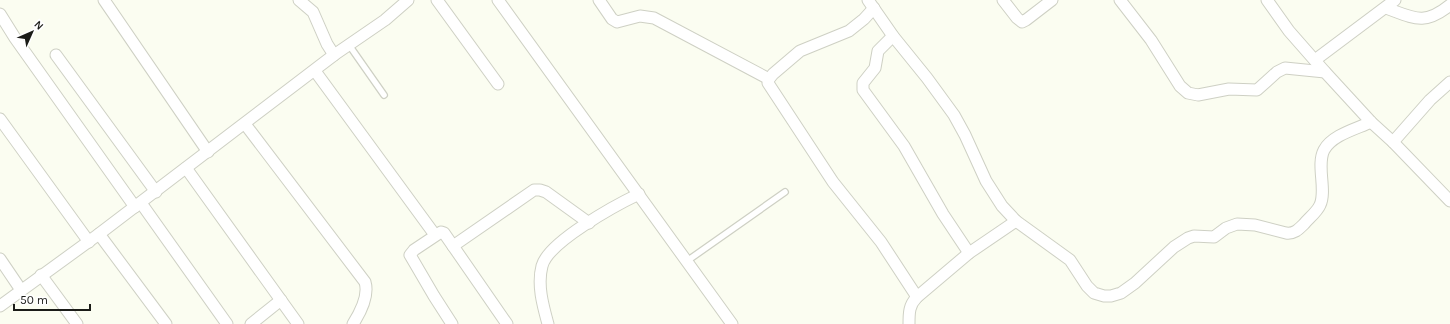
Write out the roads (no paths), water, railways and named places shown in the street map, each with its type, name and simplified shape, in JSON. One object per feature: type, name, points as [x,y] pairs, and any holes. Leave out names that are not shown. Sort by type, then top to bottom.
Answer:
[{"type":"street","points":[[104,0],[208,152]]},
{"type":"street","points":[[299,0],[313,12],[327,44],[334,55]]},
{"type":"street","points":[[437,0],[498,84]]},
{"type":"street","points":[[498,0],[732,324]]},
{"type":"street","points":[[599,0],[614,21],[620,22],[640,16],[654,18],[769,79]]},
{"type":"street","points":[[1003,0],[1022,22],[1052,0]]},
{"type":"street","points":[[1120,0],[1151,40],[1180,86],[1184,90],[1193,94],[1198,95],[1229,89],[1257,90],[1285,68],[1325,72]]},
{"type":"street","points":[[1267,0],[1289,31],[1325,72],[1371,122],[1393,142],[1450,201]]},
{"type":"street","points":[[1315,60],[1395,0]]},
{"type":"street","points":[[0,306],[156,192],[334,55],[385,20],[405,1]]},
{"type":"street","points":[[917,296],[881,242],[834,182],[769,86],[769,79],[800,52],[848,31],[860,23],[871,4],[893,36],[927,78],[954,115],[993,194],[1002,206],[1016,221],[1070,260],[1087,286],[1099,296],[1111,296],[1121,293],[1135,283],[1174,247],[1194,236],[1214,236],[1226,228],[1238,224],[1255,226],[1290,234],[1296,231],[1320,206],[1322,199],[1323,151],[1338,137],[1371,122]]},
{"type":"street","points":[[1386,8],[1419,19],[1435,16],[1450,5]]},
{"type":"street","points":[[0,14],[138,205],[227,324]]},
{"type":"street","points":[[893,36],[878,51],[875,68],[864,83],[863,90],[904,146],[943,214],[969,253]]},
{"type":"street","points":[[56,55],[156,192]]},
{"type":"street","points":[[315,71],[435,235]]},
{"type":"street","points":[[1393,142],[1430,100],[1450,82]]},
{"type":"street","points":[[0,119],[89,242]]},
{"type":"street","points":[[245,124],[365,282],[366,295],[352,324]]},
{"type":"street","points":[[186,168],[298,324]]},
{"type":"street","points":[[453,246],[534,190],[546,192],[589,223]]},
{"type":"street","points":[[548,324],[540,289],[540,274],[544,260],[563,241],[617,205],[639,194]]},
{"type":"street","points":[[909,324],[910,305],[917,296],[969,253],[1016,221]]},
{"type":"street","points":[[452,324],[410,255],[412,251],[441,232],[444,232],[507,324]]},
{"type":"street","points":[[100,234],[166,324]]},
{"type":"street","points":[[0,259],[21,290]]},
{"type":"street","points":[[41,275],[77,324]]},
{"type":"street","points":[[252,324],[281,300]]},
{"type":"lane","points":[[349,46],[384,95]]},
{"type":"lane","points":[[686,260],[785,192]]}]
